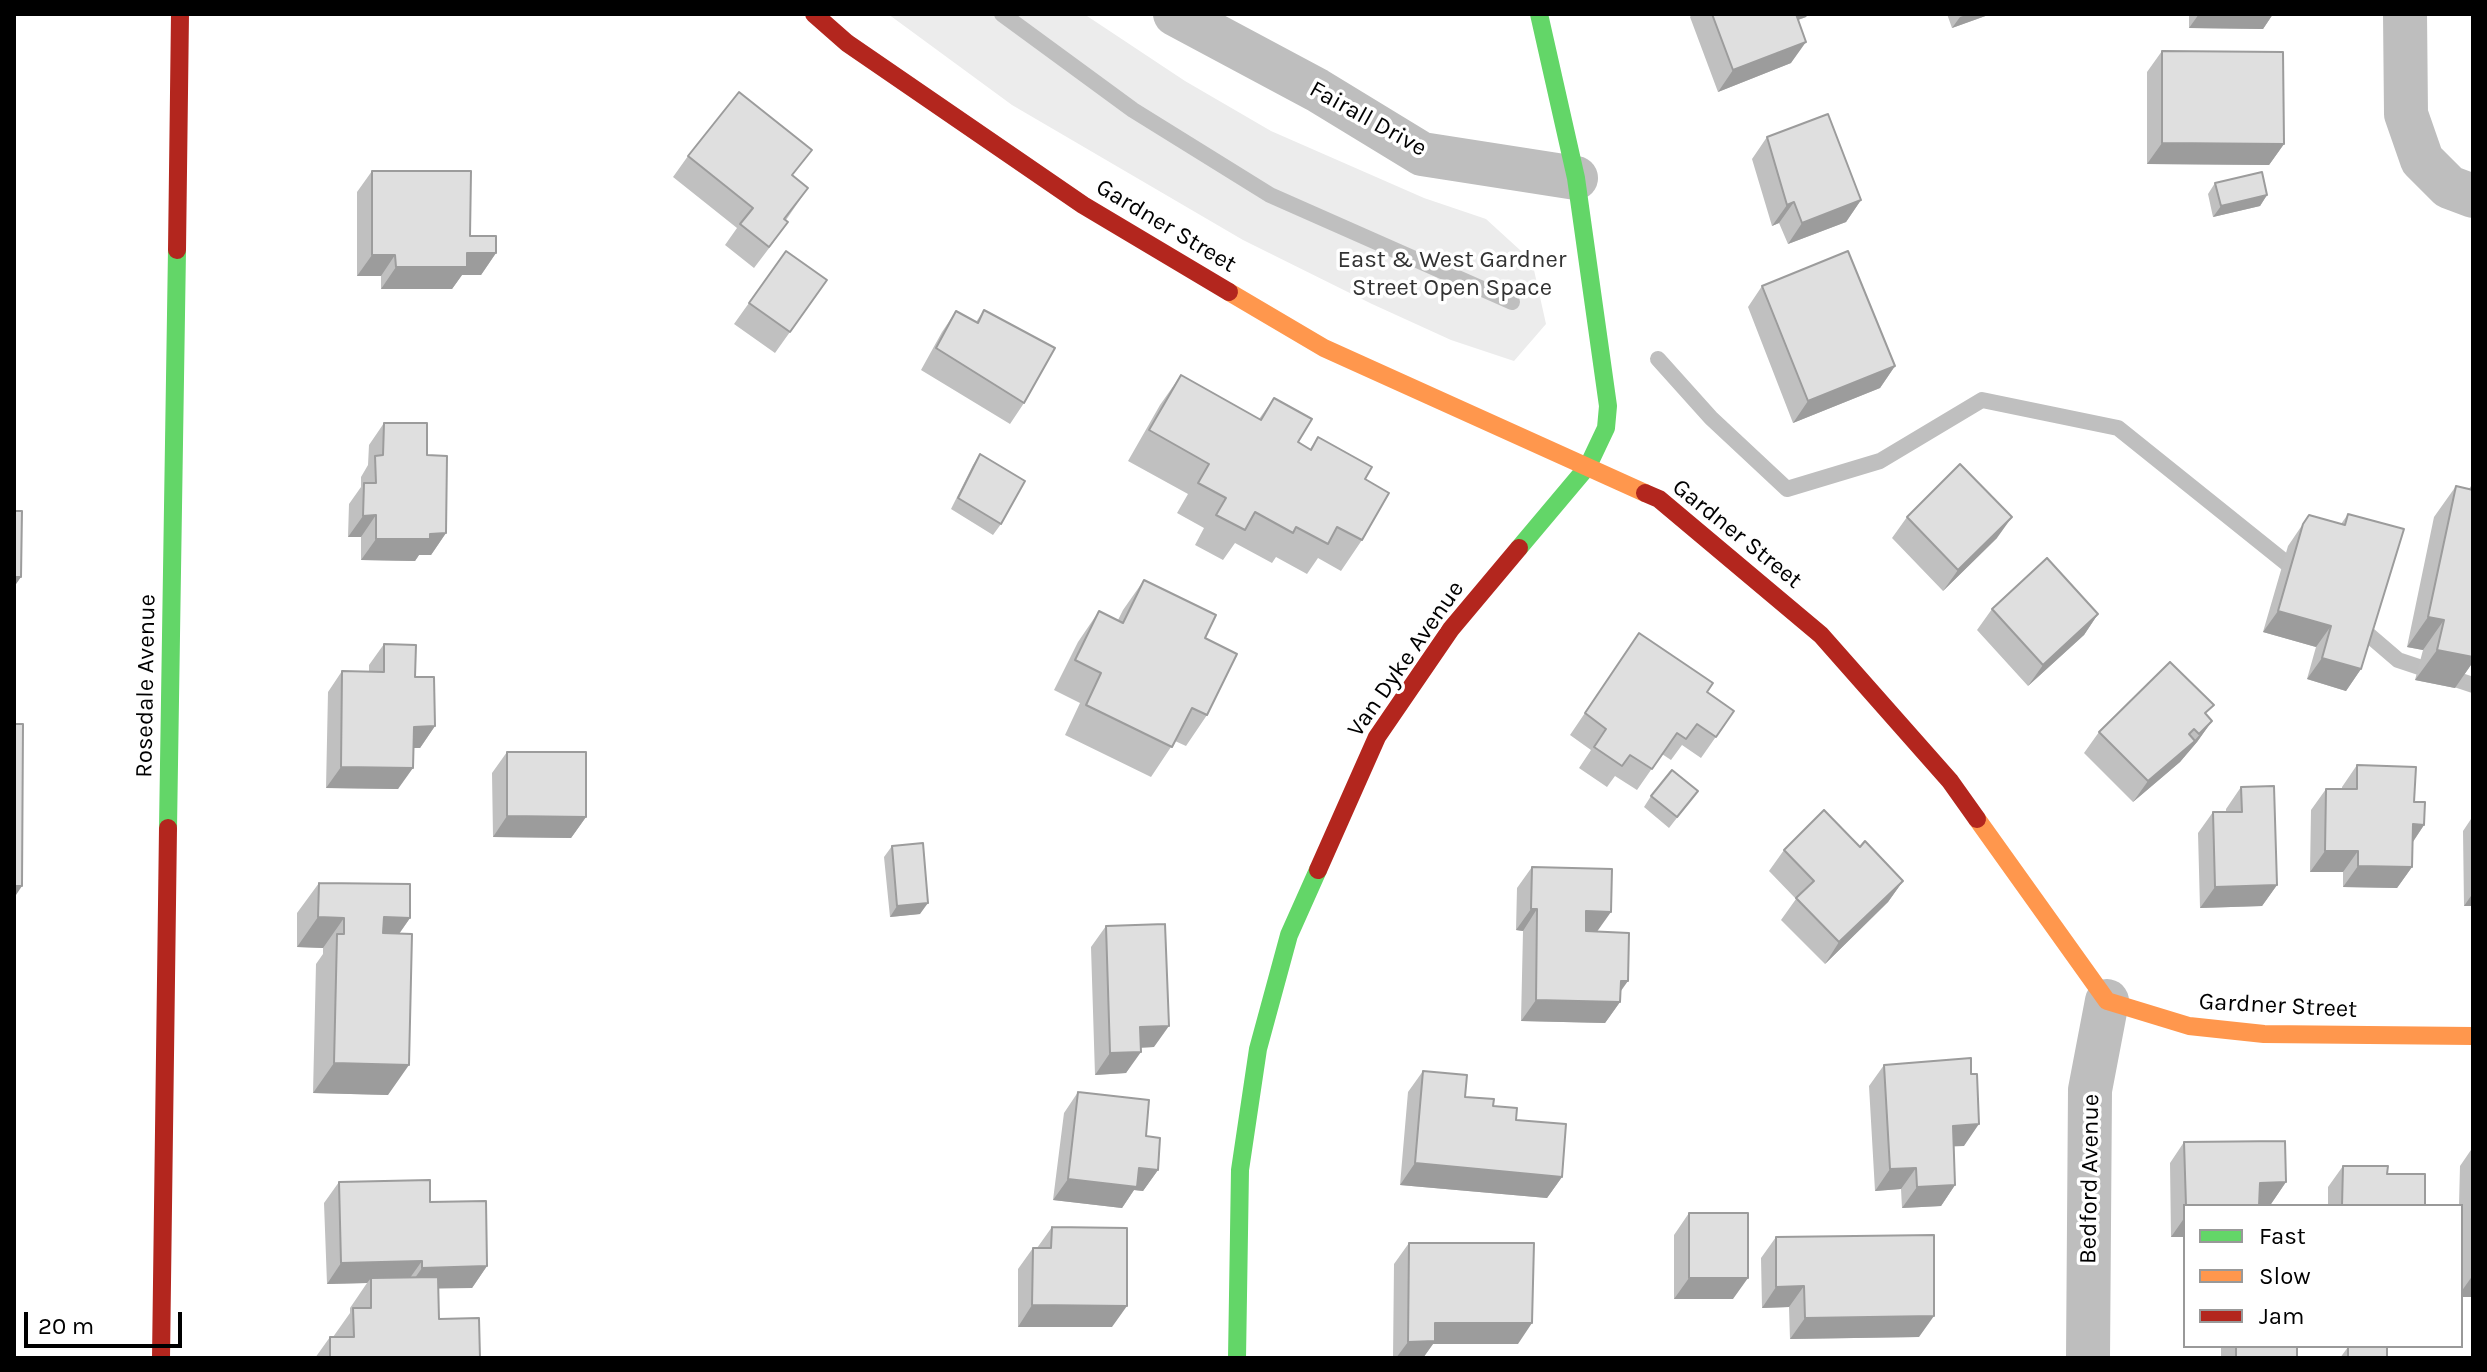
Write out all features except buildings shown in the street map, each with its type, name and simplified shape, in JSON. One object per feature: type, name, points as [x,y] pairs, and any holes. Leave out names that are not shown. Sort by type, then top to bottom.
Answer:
[{"type":"street","name":"Rosedale Avenue","points":[[161,1358],[180,14]]},
{"type":"street","name":"Gardner Street","points":[[814,14],[847,43],[1083,205],[1324,348],[1659,499],[1821,635],[1950,781],[2107,1001],[2189,1026],[2234,1031],[2473,1036]]},
{"type":"street","name":"Fairall Drive","points":[[1175,14],[1317,90],[1422,154],[1576,178]]},
{"type":"street","name":"Van Dyke Avenue","points":[[1237,1358],[1240,1170],[1258,1049],[1289,935],[1377,737],[1451,629],[1588,466],[1606,428],[1608,406],[1576,178],[1539,14]]},
{"type":"street","points":[[2405,14],[2406,114],[2422,160],[2449,187],[2473,196]]},
{"type":"street","name":"Bedford Avenue","points":[[2088,1358],[2090,1090],[2107,1001]]},
{"type":"green space","name":"East & West Gardner Street Open Space","points":[[888,14],[1084,14],[1185,81],[1271,131],[1424,198],[1486,219],[1532,261],[1546,324],[1514,361],[1451,340],[1372,304],[1243,240],[1012,105]]},
{"type":"waterway","points":[[1002,14],[1133,110],[1270,195],[1512,302]]},
{"type":"waterway","points":[[1658,359],[1711,418],[1787,489],[1880,461],[1982,400],[2118,428],[2300,574]]},
{"type":"waterway","points":[[2356,624],[2398,660],[2473,685]]},
{"type":"traffic: fast","points":[[1519,548],[1588,466],[1606,428],[1608,406],[1576,178],[1539,14]]},
{"type":"traffic: fast","points":[[168,828],[177,250]]},
{"type":"traffic: fast","points":[[1237,1358],[1240,1170],[1258,1049],[1289,935],[1318,870]]},
{"type":"traffic: slow","points":[[1229,292],[1324,348],[1645,493]]},
{"type":"traffic: slow","points":[[1977,819],[2107,1001],[2189,1026],[2264,1034],[2473,1036]]},
{"type":"traffic: jam","points":[[177,250],[180,14]]},
{"type":"traffic: jam","points":[[814,14],[847,43],[1083,205],[1229,292]]},
{"type":"traffic: jam","points":[[1645,493],[1659,499],[1821,635],[1950,781],[1977,819]]},
{"type":"traffic: jam","points":[[1318,870],[1377,737],[1451,629],[1519,548]]},
{"type":"traffic: jam","points":[[161,1358],[168,828]]}]
